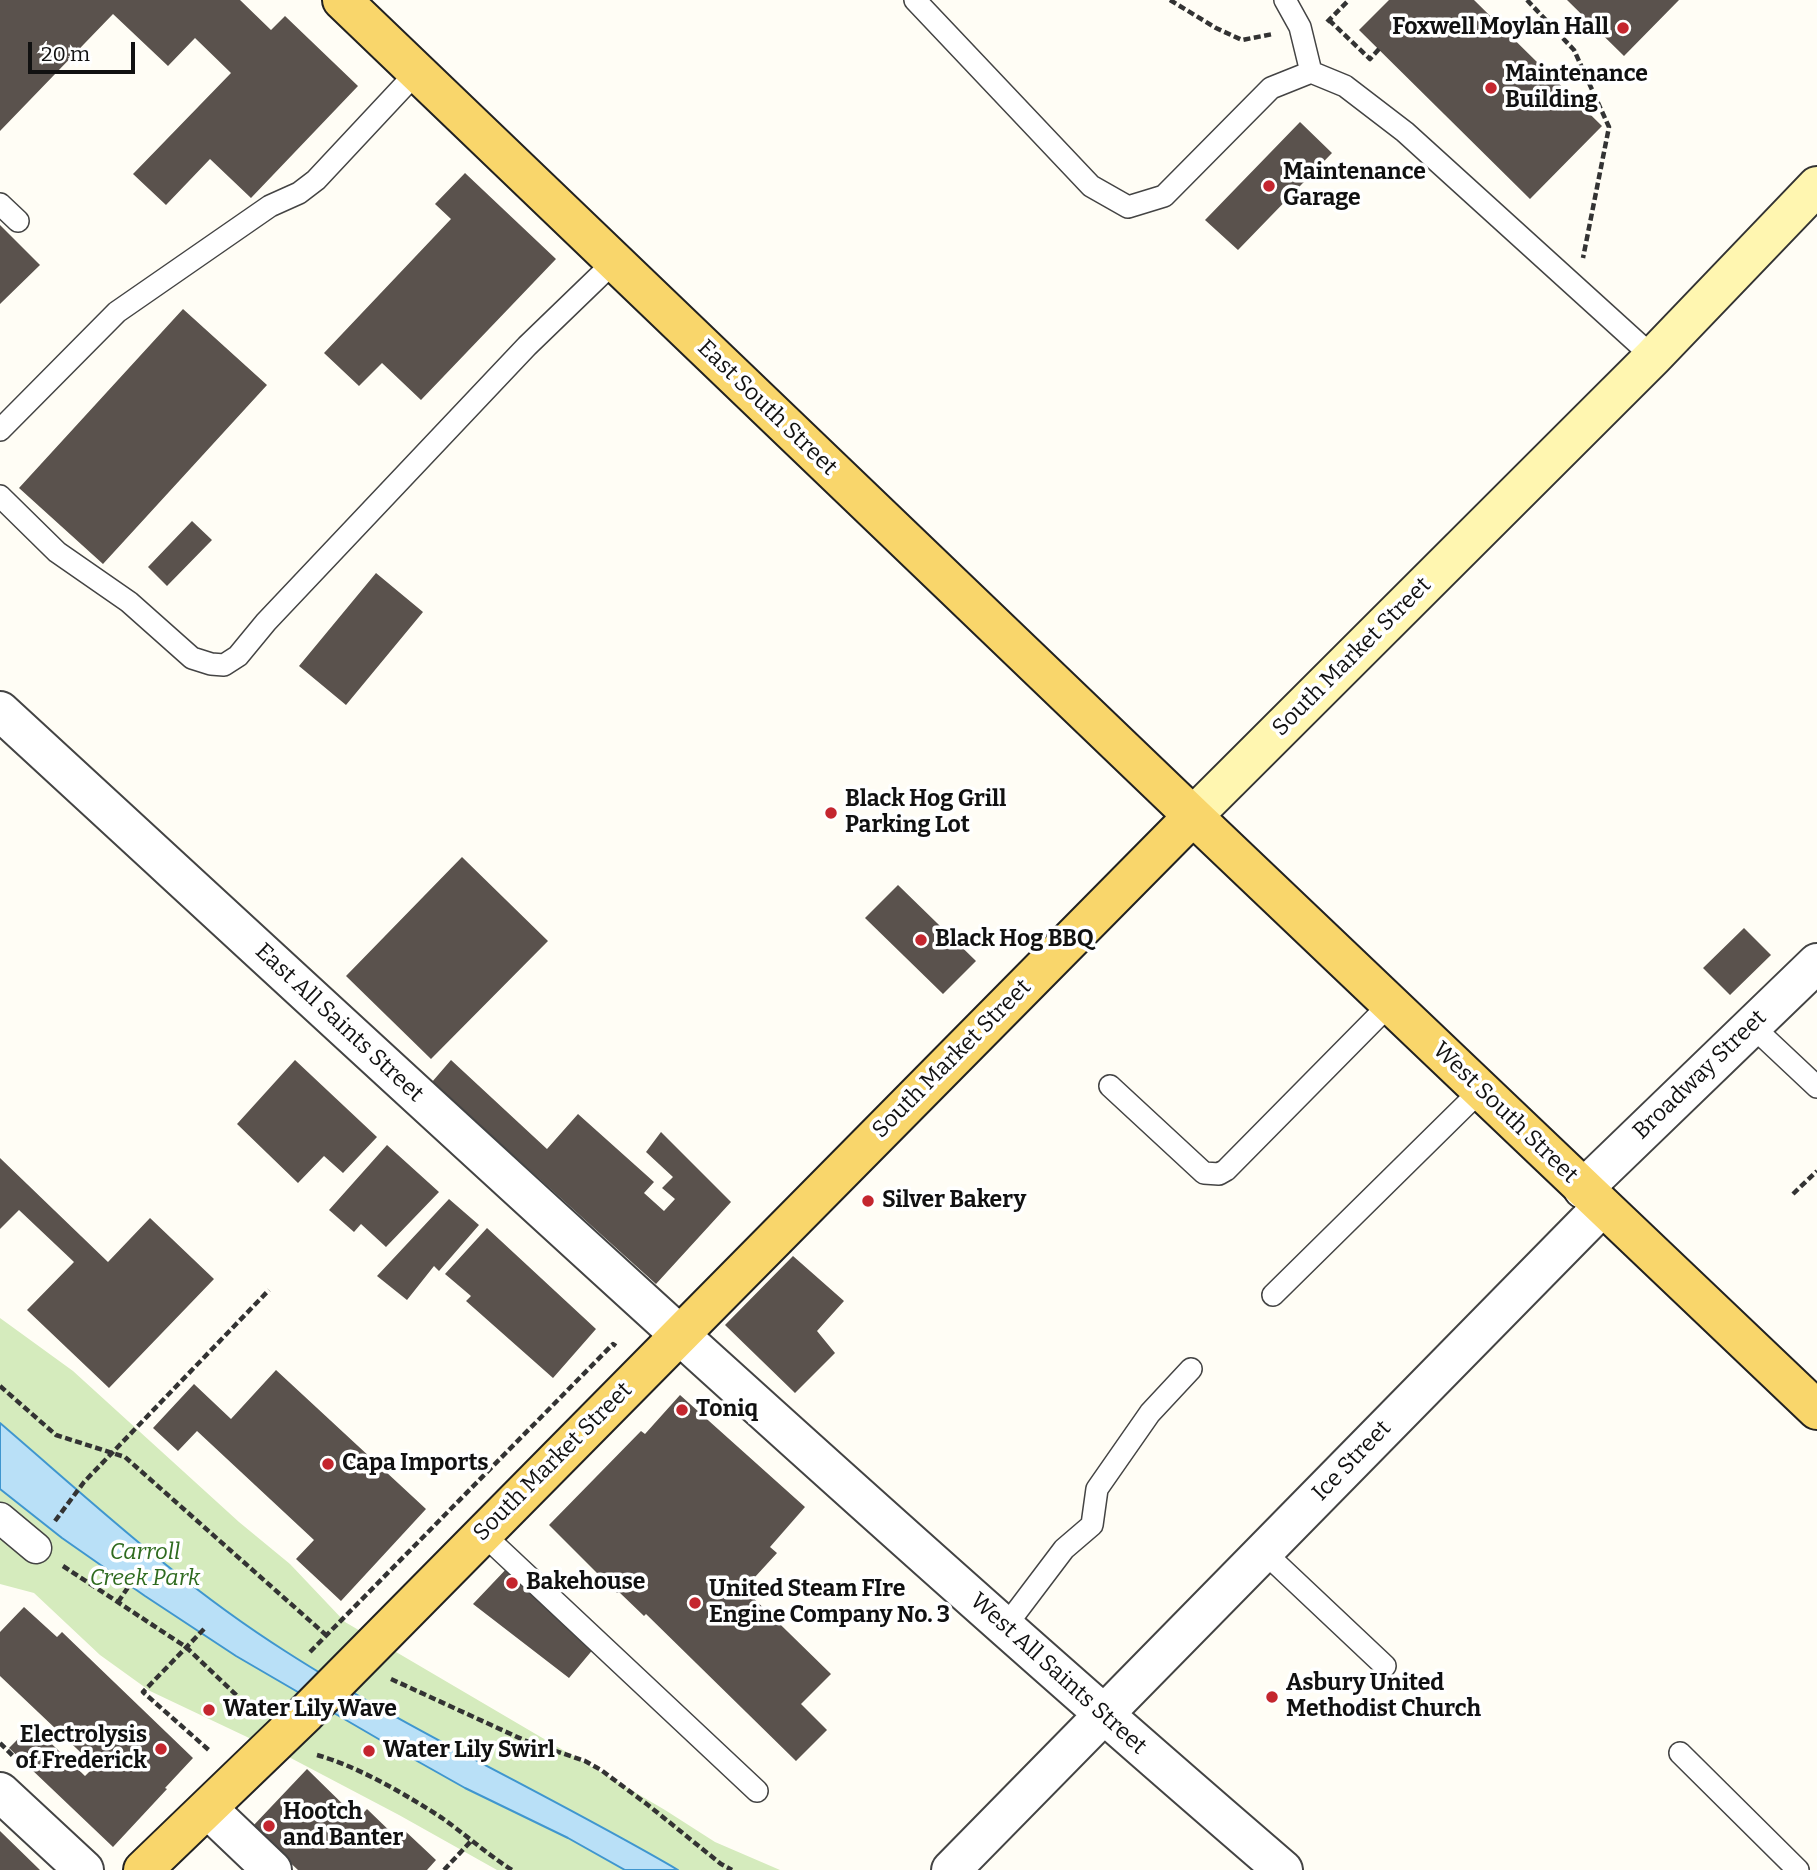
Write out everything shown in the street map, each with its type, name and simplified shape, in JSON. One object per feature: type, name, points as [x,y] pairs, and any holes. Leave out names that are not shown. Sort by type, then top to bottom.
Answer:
[{"type":"main road","name":"East South Street","points":[[342,0],[1193,816]]},
{"type":"main road","name":"South Market Street","points":[[144,1870],[294,1725],[1193,816],[1815,193]]},
{"type":"main road","name":"West South Street","points":[[1193,816],[1817,1410]]},
{"type":"street","name":"East All Saints Street","points":[[0,711],[678,1335]]},
{"type":"street","name":"Broadway Street","points":[[1593,1198],[1751,1025],[1817,963]]},
{"type":"street","name":"Ice Street","points":[[951,1870],[1263,1551],[1593,1198]]},
{"type":"street","name":"West All Saints Street","points":[[678,1335],[1103,1715],[1283,1870]]},
{"type":"street","points":[[0,1518],[44,1536]]},
{"type":"street","points":[[9,1777],[84,1870]]},
{"type":"street","points":[[208,1809],[272,1870]]},
{"type":"lane","points":[[915,0],[1091,186],[1128,207],[1164,196],[1272,89],[1311,72],[1345,86],[1405,132],[1653,357]]},
{"type":"lane","points":[[1285,0],[1300,27],[1311,72]]},
{"type":"lane","points":[[0,430],[125,305],[270,206],[299,193],[316,180],[417,72]]},
{"type":"lane","points":[[0,204],[19,221]]},
{"type":"lane","points":[[0,496],[57,552],[129,601],[192,658],[224,665],[238,656],[266,622],[527,346],[614,262]]},
{"type":"lane","points":[[1110,1086],[1204,1173],[1219,1174],[1390,1004]]},
{"type":"lane","points":[[1751,1025],[1817,1087]]},
{"type":"lane","points":[[1273,1295],[1480,1091]]},
{"type":"lane","points":[[1005,1627],[1064,1549],[1092,1525],[1097,1489],[1150,1413],[1191,1369]]},
{"type":"lane","points":[[482,1533],[757,1791]]},
{"type":"lane","points":[[1263,1551],[1385,1666]]},
{"type":"lane","points":[[1680,1754],[1798,1870]]},
{"type":"path","points":[[1170,0],[1242,40],[1300,27]]},
{"type":"path","points":[[1527,0],[1574,50],[1609,127],[1581,270]]},
{"type":"path","points":[[1329,20],[1370,59],[1379,49]]},
{"type":"path","points":[[1793,1195],[1817,1171]]},
{"type":"path","points":[[269,1290],[84,1482],[44,1536],[118,1602],[186,1647],[254,1712],[294,1725],[309,1753],[340,1761],[403,1795],[441,1818],[492,1858],[512,1870]]},
{"type":"path","points":[[0,1386],[56,1435],[125,1457],[350,1668],[386,1677],[526,1741],[585,1761],[649,1805],[732,1870]]},
{"type":"path","points":[[118,1602],[128,1586]]},
{"type":"path","points":[[204,1629],[143,1692],[213,1754],[221,1746]]},
{"type":"path","points":[[246,1721],[262,1703]]},
{"type":"path","points":[[0,1743],[9,1777]]},
{"type":"path","points":[[444,1870],[472,1840]]},
{"type":"green space","name":"Carroll Creek Park","points":[[0,1318],[73,1371],[239,1522],[290,1564],[345,1622],[715,1842],[780,1870],[497,1870],[285,1755],[150,1691],[100,1655],[34,1593],[0,1584]]},
{"type":"water","points":[[0,1423],[103,1513],[247,1626],[381,1709],[678,1870],[625,1870],[568,1838],[465,1788],[236,1656],[62,1538],[0,1489]]},
{"type":"building","points":[[0,0],[240,0],[271,30],[285,16],[358,86],[251,198],[210,159],[166,205],[133,174],[231,73],[195,38],[168,66],[113,14],[0,131]]},
{"type":"building","name":"Maintenance Building","points":[[1389,0],[1474,0],[1602,126],[1530,199],[1359,30]]},
{"type":"building","name":"Foxwell Moylan Hall","points":[[1567,0],[1679,0],[1624,56]]},
{"type":"building","name":"Maintenance Garage","points":[[1300,122],[1332,153],[1238,250],[1205,220]]},
{"type":"building","points":[[465,173],[556,259],[421,400],[382,363],[359,386],[324,353],[451,219],[435,204]]},
{"type":"building","points":[[0,225],[40,265],[0,304]]},
{"type":"building","points":[[183,309],[267,385],[103,564],[19,488]]},
{"type":"building","points":[[192,521],[212,540],[167,586],[148,567]]},
{"type":"building","points":[[376,573],[423,612],[346,705],[299,666]]},
{"type":"building","points":[[462,857],[548,941],[431,1059],[346,976]]},
{"type":"building","name":"Black Hog BBQ","points":[[898,885],[976,961],[943,994],[865,918]]},
{"type":"building","points":[[1744,928],[1771,955],[1730,995],[1703,968]]},
{"type":"building","points":[[295,1060],[377,1137],[343,1173],[324,1156],[298,1183],[237,1124]]},
{"type":"building","points":[[451,1060],[547,1149],[578,1114],[654,1182],[644,1193],[664,1211],[675,1199],[662,1188],[673,1177],[646,1152],[661,1132],[731,1202],[656,1284],[432,1082]]},
{"type":"building","points":[[387,1145],[439,1192],[386,1247],[361,1224],[354,1232],[329,1210]]},
{"type":"building","points":[[0,1158],[108,1262],[150,1218],[214,1279],[109,1388],[27,1310],[74,1262],[19,1210],[0,1229]]},
{"type":"building","points":[[449,1199],[479,1225],[439,1271],[434,1266],[407,1300],[377,1276]]},
{"type":"building","points":[[487,1228],[596,1329],[553,1378],[466,1301],[471,1296],[445,1274]]},
{"type":"building","points":[[793,1256],[844,1301],[817,1331],[835,1353],[795,1393],[725,1325]]},
{"type":"building","points":[[276,1370],[426,1509],[341,1601],[296,1559],[314,1540],[197,1431],[178,1451],[153,1428],[194,1384],[231,1419]]},
{"type":"building","name":"United Steam FIre Engine Company No. 3","points":[[680,1395],[805,1507],[770,1547],[777,1553],[744,1589],[831,1674],[801,1704],[827,1730],[796,1761],[646,1614],[644,1616],[617,1593],[549,1525],[641,1431],[645,1434]]},
{"type":"building","points":[[510,1565],[595,1647],[569,1678],[473,1604]]},
{"type":"building","points":[[24,1607],[57,1637],[62,1632],[193,1758],[113,1847],[9,1748],[32,1725],[85,1776],[95,1766],[0,1676],[0,1632]]},
{"type":"building","points":[[307,1769],[358,1819],[367,1809],[396,1837],[403,1829],[436,1860],[427,1870],[298,1870],[252,1827]]},
{"type":"building","points":[[0,1831],[40,1870],[0,1870]]},
{"type":"place","name":"Foxwell Moylan Hall","points":[[1623,28]]},
{"type":"place","name":"Maintenance Building","points":[[1491,88]]},
{"type":"place","name":"Maintenance Garage","points":[[1269,186]]},
{"type":"place","name":"Black Hog Grill Parking Lot","points":[[831,813]]},
{"type":"place","name":"Black Hog BBQ","points":[[921,940]]},
{"type":"place","name":"Silver Bakery","points":[[868,1201]]},
{"type":"place","name":"Toniq","points":[[682,1410]]},
{"type":"place","name":"Capa Imports","points":[[328,1464]]},
{"type":"place","name":"Bakehouse","points":[[512,1583]]},
{"type":"place","name":"United Steam FIre Engine Company No. 3","points":[[695,1603]]},
{"type":"place","name":"Asbury United Methodist Church","points":[[1272,1697]]},
{"type":"place","name":"Water Lily Wave","points":[[209,1710]]},
{"type":"place","name":"Electrolysis of Frederick","points":[[161,1749]]},
{"type":"place","name":"Water Lily Swirl","points":[[369,1751]]},
{"type":"place","name":"Hootch and Banter","points":[[269,1826]]}]
